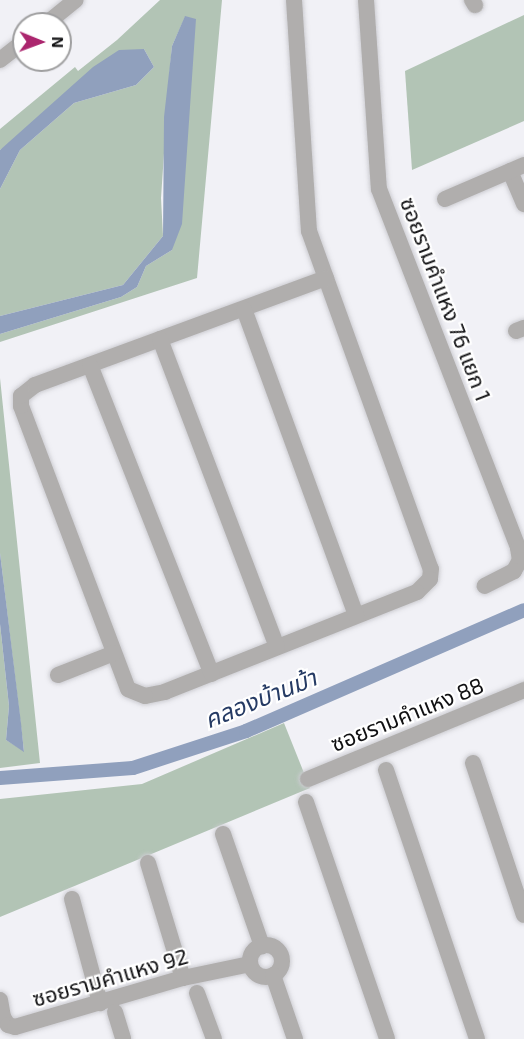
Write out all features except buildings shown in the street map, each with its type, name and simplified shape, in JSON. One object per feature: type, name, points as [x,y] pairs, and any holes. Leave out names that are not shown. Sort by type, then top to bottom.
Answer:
[{"type":"street","points":[[61,12],[76,0]]},
{"type":"street","points":[[294,0],[309,231],[326,278],[431,569],[430,579],[417,592],[212,674],[145,696],[128,689],[21,406],[21,396],[28,389],[90,365],[326,278]]},
{"type":"street","name":"ซอยรามคำแหง 76 แยก 1","points":[[366,0],[379,189],[518,548],[520,560],[514,571],[484,586]]},
{"type":"street","points":[[0,60],[12,50]]},
{"type":"street","points":[[445,199],[517,168],[524,204]]},
{"type":"street","points":[[244,309],[356,615]]},
{"type":"street","points":[[160,339],[277,647]]},
{"type":"street","points":[[90,365],[212,674]]},
{"type":"street","points":[[58,675],[114,653]]},
{"type":"street","name":"ซอยรามคำแหง 88","points":[[308,779],[524,690]]},
{"type":"street","points":[[473,763],[524,915]]},
{"type":"street","points":[[386,770],[477,1039]]},
{"type":"street","points":[[306,802],[387,1039]]},
{"type":"street","points":[[223,834],[262,946]]},
{"type":"street","points":[[148,863],[183,978]]},
{"type":"street","points":[[72,899],[100,1003]]},
{"type":"street","points":[[262,946],[272,946],[279,953],[280,968],[273,975],[259,975],[250,964],[254,951],[262,946]]},
{"type":"street","name":"ซอยรามคําแหง 92","points":[[0,1000],[3,1017],[8,1025],[15,1027],[183,978],[250,964]]},
{"type":"street","points":[[273,975],[295,1039]]},
{"type":"street","points":[[197,993],[214,1039]]},
{"type":"street","points":[[115,1012],[123,1039]]},
{"type":"green space","points":[[160,0],[222,0],[197,278],[0,342],[0,334],[121,297],[137,287],[146,266],[172,250],[185,17],[172,46],[161,198],[163,236],[123,285],[0,316],[0,189],[20,150],[74,103],[136,85],[154,67],[144,49],[0,150],[0,129],[69,72],[72,72],[75,67],[78,71],[117,40]]},
{"type":"green space","points":[[524,15],[524,121],[412,170],[405,71]]},
{"type":"green space","points":[[0,378],[40,763],[0,768],[0,624],[9,706],[6,740],[24,751],[0,553]]},
{"type":"green space","points":[[284,723],[310,788],[0,917],[0,799],[142,784]]},
{"type":"water","points":[[185,16],[196,19],[182,224],[172,250],[146,266],[137,287],[121,297],[0,334],[0,316],[123,285],[163,236],[164,117],[172,46]]},
{"type":"water","points":[[144,49],[154,67],[136,85],[74,103],[20,150],[0,189],[0,150],[93,67],[119,50]]},
{"type":"water","points":[[0,553],[24,752],[6,740],[9,706],[0,624]]},
{"type":"waterway","name":"คลองบ้านม้า","points":[[0,778],[133,768],[246,731],[524,610]]}]
